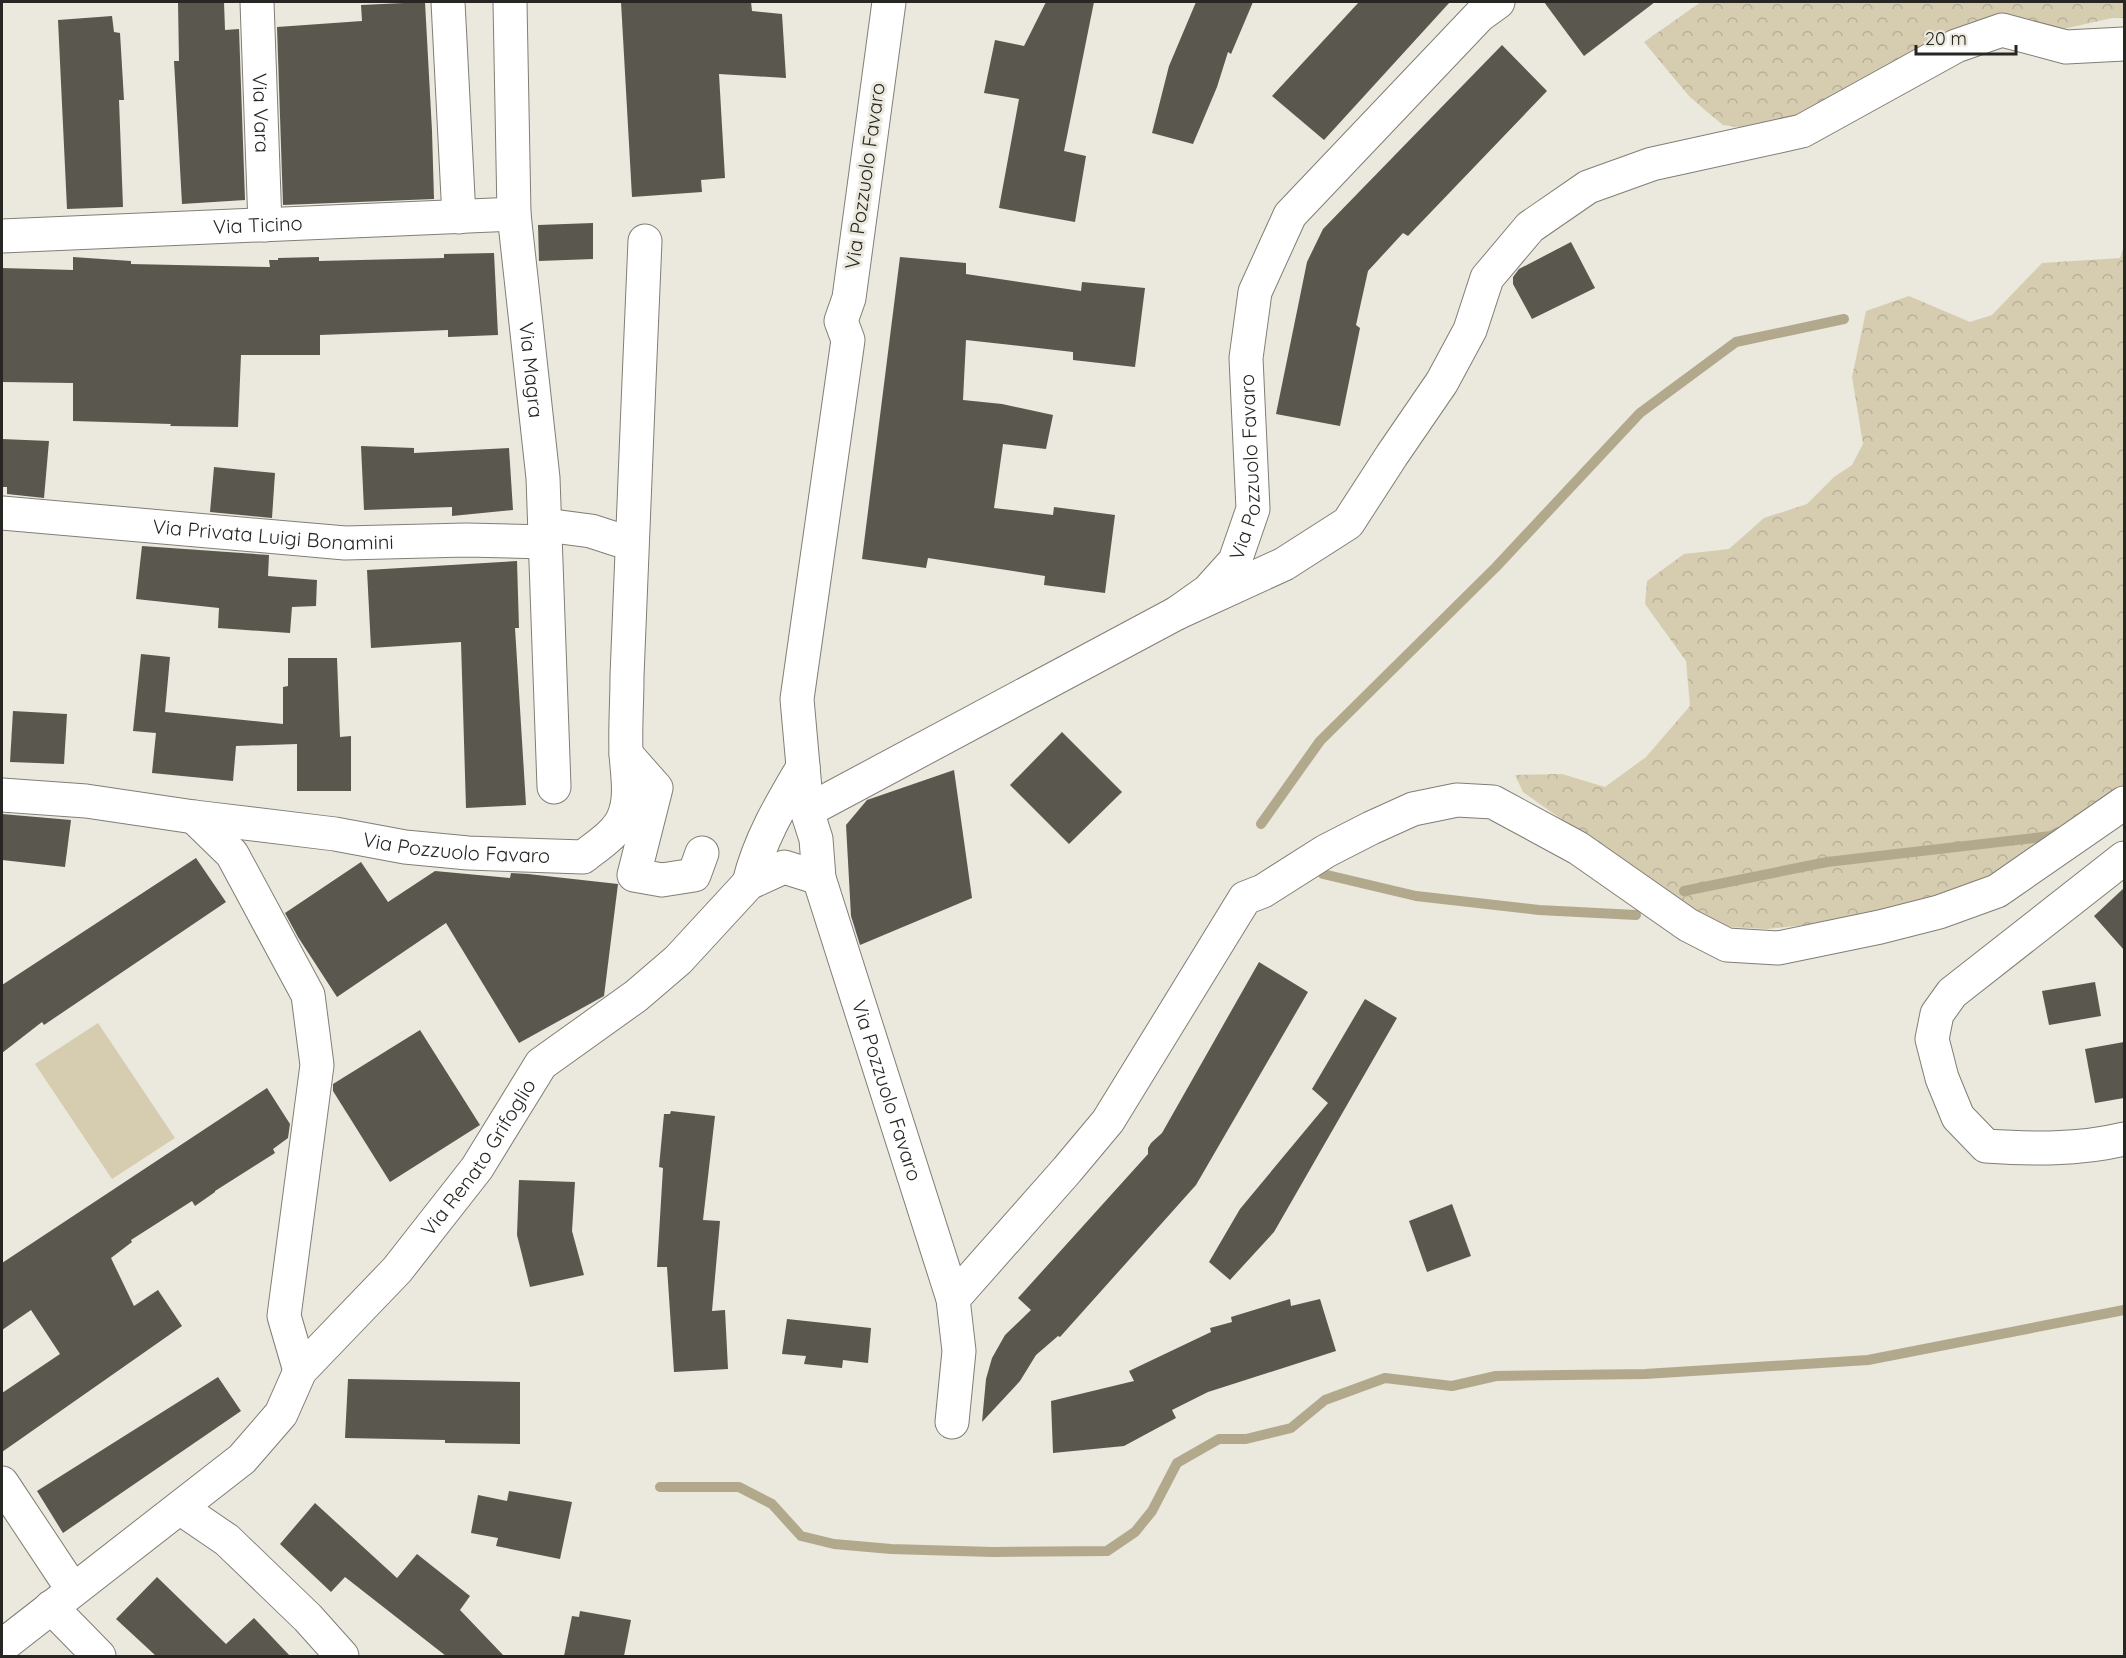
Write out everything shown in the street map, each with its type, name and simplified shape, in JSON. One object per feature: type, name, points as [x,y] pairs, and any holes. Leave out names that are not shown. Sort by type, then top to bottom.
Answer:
[{"type":"street","name":"Via Vara","points":[[257,2],[265,225]]},
{"type":"street","points":[[448,2],[459,217]]},
{"type":"street","points":[[510,2],[514,214]]},
{"type":"street","name":"Via Pozzuolo Favaro","points":[[889,2],[849,298],[841,321],[848,340],[847,350],[796,699],[807,811],[816,839],[819,878],[952,1299],[959,1351],[952,1422]]},
{"type":"street","name":"Via Pozzuolo Favaro","points":[[807,811],[1177,613],[1208,591],[1235,561],[1253,509],[1246,358],[1255,292],[1290,215],[1480,15],[1498,2]]},
{"type":"street","points":[[1177,613],[1284,564],[1348,523],[1442,382],[1470,330],[1487,278],[1530,227],[1588,187],[1652,164],[1802,131],[1956,46],[2002,30],[2066,47],[2124,44]]},
{"type":"street","name":"Via Ticino","points":[[2,236],[514,214]]},
{"type":"street","name":"Via Magra","points":[[514,214],[543,478],[554,787]]},
{"type":"street","name":"Via Pozzuolo Favaro","points":[[2,795],[86,801],[335,834],[405,847],[468,853],[583,857],[612,833],[624,818],[627,804],[626,754],[632,544],[645,241]]},
{"type":"street","name":"Via Privata Luigi Bonamini","points":[[2,513],[345,543],[466,540],[545,533]]},
{"type":"street","points":[[545,533],[591,531],[632,544]]},
{"type":"street","points":[[626,754],[656,788],[634,875],[662,880],[693,875],[702,854]]},
{"type":"street","points":[[748,883],[759,850],[803,767]]},
{"type":"street","points":[[952,1299],[1108,1121],[1245,898],[1263,891],[1326,851],[1413,809],[1457,800],[1494,801],[1578,848],[1688,925],[1727,945],[1778,948],[1939,912],[1998,891],[2124,803]]},
{"type":"street","points":[[194,817],[232,854],[308,995],[317,1065],[284,1316],[300,1371]]},
{"type":"street","points":[[2124,858],[1952,993],[1937,1014],[1932,1039],[1942,1078],[1958,1117],[1986,1146],[2025,1148],[2099,1145],[2124,1139]]},
{"type":"street","name":"Via Renato Grifoglio","points":[[2,1646],[242,1460],[281,1414],[300,1371],[397,1270],[470,1178],[541,1064],[636,996],[678,960],[748,883],[784,867],[819,878]]},
{"type":"street","points":[[2,1484],[62,1599],[99,1656]]},
{"type":"street","points":[[180,1508],[227,1540],[308,1618],[342,1656]]},
{"type":"green space","points":[[1701,2],[2124,2],[2124,18],[2112,18],[1978,48],[1860,116],[1746,128],[1723,125],[1706,111],[1689,96],[1644,42]]},
{"type":"green space","points":[[2124,246],[2124,786],[1997,875],[1939,895],[1829,923],[1766,929],[1713,926],[1523,792],[1515,775],[1562,774],[1605,787],[1646,757],[1690,706],[1686,661],[1645,604],[1647,581],[1684,554],[1729,549],[1764,518],[1807,504],[1834,477],[1852,465],[1863,444],[1852,377],[1866,311],[1909,296],[1970,322],[1992,315],[2042,263],[2120,258]]},
{"type":"green space","points":[[98,1023],[175,1138],[112,1179],[35,1064]]},
{"type":"building","points":[[178,2],[224,2],[225,30],[239,29],[245,200],[182,204],[174,61],[179,61]]},
{"type":"building","points":[[425,2],[434,199],[283,205],[277,27],[362,21],[361,5]]},
{"type":"building","points":[[621,2],[751,2],[752,11],[782,14],[786,78],[719,74],[725,178],[701,180],[702,192],[632,197]]},
{"type":"building","points":[[1046,2],[1094,2],[1064,151],[1086,156],[1075,222],[999,208],[1019,99],[984,93],[995,40],[1024,46]]},
{"type":"building","points":[[1196,2],[1253,2],[1231,54],[1228,52],[1217,87],[1193,144],[1152,133],[1169,66]]},
{"type":"building","points":[[1359,2],[1450,2],[1324,140],[1272,96]]},
{"type":"building","points":[[1544,2],[1655,2],[1584,56]]},
{"type":"building","points":[[112,16],[114,32],[120,33],[124,100],[119,100],[123,207],[67,209],[58,20]]},
{"type":"building","points":[[1502,45],[1547,91],[1408,236],[1403,233],[1368,271],[1356,325],[1360,328],[1340,426],[1276,414],[1307,262],[1323,229]]},
{"type":"building","points":[[593,223],[593,259],[539,261],[538,225]]},
{"type":"building","points":[[1571,242],[1595,288],[1532,319],[1513,284],[1513,277],[1519,269]]},
{"type":"building","points":[[494,253],[498,335],[448,337],[448,330],[320,335],[320,355],[241,355],[238,427],[73,421],[73,383],[2,382],[2,268],[73,270],[73,257],[131,261],[131,264],[270,267],[269,260],[278,260],[278,258],[319,257],[319,261],[444,258],[444,254]]},
{"type":"building","points":[[900,257],[966,263],[966,274],[1081,291],[1082,282],[1145,288],[1135,367],[1073,360],[1073,352],[966,340],[963,400],[1002,404],[1053,415],[1046,449],[1003,444],[994,508],[1053,515],[1054,507],[1115,515],[1105,593],[1044,585],[1045,576],[928,558],[926,568],[862,559]]},
{"type":"building","points":[[2,439],[49,441],[44,498],[7,494],[7,487],[2,487]]},
{"type":"building","points":[[361,446],[414,448],[414,453],[509,448],[513,510],[452,516],[452,507],[364,510]]},
{"type":"building","points":[[214,467],[275,473],[272,518],[210,512]]},
{"type":"building","points":[[142,546],[269,555],[268,576],[317,580],[316,606],[292,607],[290,633],[218,628],[219,608],[136,599]]},
{"type":"building","points":[[517,561],[519,628],[515,628],[526,805],[466,808],[461,642],[371,648],[367,570]]},
{"type":"building","points":[[141,654],[170,657],[165,712],[283,724],[283,687],[288,686],[288,658],[337,658],[340,737],[351,736],[351,791],[297,791],[297,744],[236,746],[233,781],[152,773],[156,733],[133,731]]},
{"type":"building","points":[[13,711],[67,714],[64,764],[10,762]]},
{"type":"building","points":[[1062,732],[1122,792],[1069,844],[1010,785]]},
{"type":"building","points":[[954,770],[972,898],[860,945],[851,916],[846,825],[867,800]]},
{"type":"building","points":[[2,814],[71,820],[65,867],[2,860]]},
{"type":"building","points":[[196,858],[226,902],[44,1025],[42,1022],[2,1053],[2,985]]},
{"type":"building","points":[[361,862],[388,902],[435,871],[510,878],[511,873],[528,874],[618,884],[604,996],[519,1043],[446,923],[337,997],[285,913]]},
{"type":"building","points":[[2124,888],[2124,950],[2094,916]]},
{"type":"building","points":[[1259,962],[1308,992],[1196,1185],[1060,1337],[1058,1336],[1036,1355],[1020,1381],[982,1422],[986,1379],[992,1358],[1005,1335],[1031,1310],[1018,1298],[1148,1154],[1148,1148],[1162,1133]]},
{"type":"building","points":[[2095,982],[2101,1016],[2049,1025],[2042,991]]},
{"type":"building","points":[[1365,999],[1397,1018],[1274,1232],[1230,1280],[1209,1262],[1240,1209],[1328,1103],[1312,1089]]},
{"type":"building","points":[[420,1030],[480,1125],[390,1182],[333,1091],[333,1084]]},
{"type":"building","points":[[2124,1042],[2124,1098],[2095,1103],[2085,1049]]},
{"type":"building","points":[[267,1088],[290,1124],[288,1138],[273,1149],[275,1153],[195,1206],[192,1201],[131,1240],[132,1242],[111,1258],[134,1306],[158,1290],[182,1326],[2,1452],[2,1393],[60,1354],[31,1310],[2,1330],[2,1263]]},
{"type":"building","points":[[671,1111],[715,1116],[703,1220],[720,1221],[712,1311],[725,1310],[728,1369],[674,1372],[667,1267],[657,1267],[663,1168],[659,1167],[664,1114],[670,1114]]},
{"type":"building","points":[[519,1180],[575,1182],[572,1231],[584,1275],[530,1287],[517,1235]]},
{"type":"building","points":[[1452,1204],[1471,1256],[1427,1272],[1409,1221]]},
{"type":"building","points":[[1290,1299],[1291,1306],[1320,1299],[1336,1351],[1208,1392],[1172,1410],[1176,1418],[1124,1446],[1053,1453],[1051,1401],[1134,1381],[1129,1371],[1211,1332],[1210,1328],[1232,1322],[1231,1317]]},
{"type":"building","points":[[787,1319],[871,1328],[868,1363],[843,1360],[842,1368],[804,1364],[806,1356],[782,1354]]},
{"type":"building","points":[[218,1377],[241,1411],[63,1533],[37,1491]]},
{"type":"building","points":[[348,1379],[520,1382],[520,1444],[345,1438]]},
{"type":"building","points":[[509,1491],[572,1502],[560,1559],[496,1546],[498,1538],[471,1533],[478,1495],[507,1501]]},
{"type":"building","points":[[315,1503],[397,1578],[417,1554],[470,1596],[460,1610],[504,1656],[446,1656],[345,1577],[331,1592],[280,1544]]},
{"type":"building","points":[[157,1577],[226,1644],[254,1618],[290,1656],[156,1656],[116,1619]]},
{"type":"building","points":[[580,1611],[631,1620],[624,1656],[564,1656],[572,1616],[579,1617]]},
{"type":"waterway","points":[[1261,824],[1320,741],[1496,567],[1640,413],[1736,342],[1844,319]]},
{"type":"waterway","points":[[1684,891],[1827,862],[2051,836],[2058,832]]},
{"type":"waterway","points":[[1323,874],[1416,896],[1539,910],[1636,915]]},
{"type":"waterway","points":[[660,1487],[739,1487],[772,1504],[801,1536],[834,1544],[891,1549],[993,1552],[1107,1551],[1135,1532],[1152,1511],[1177,1463],[1219,1439],[1246,1439],[1291,1428],[1325,1400],[1385,1378],[1452,1386],[1496,1376],[1645,1374],[1868,1360],[2124,1310]]}]
